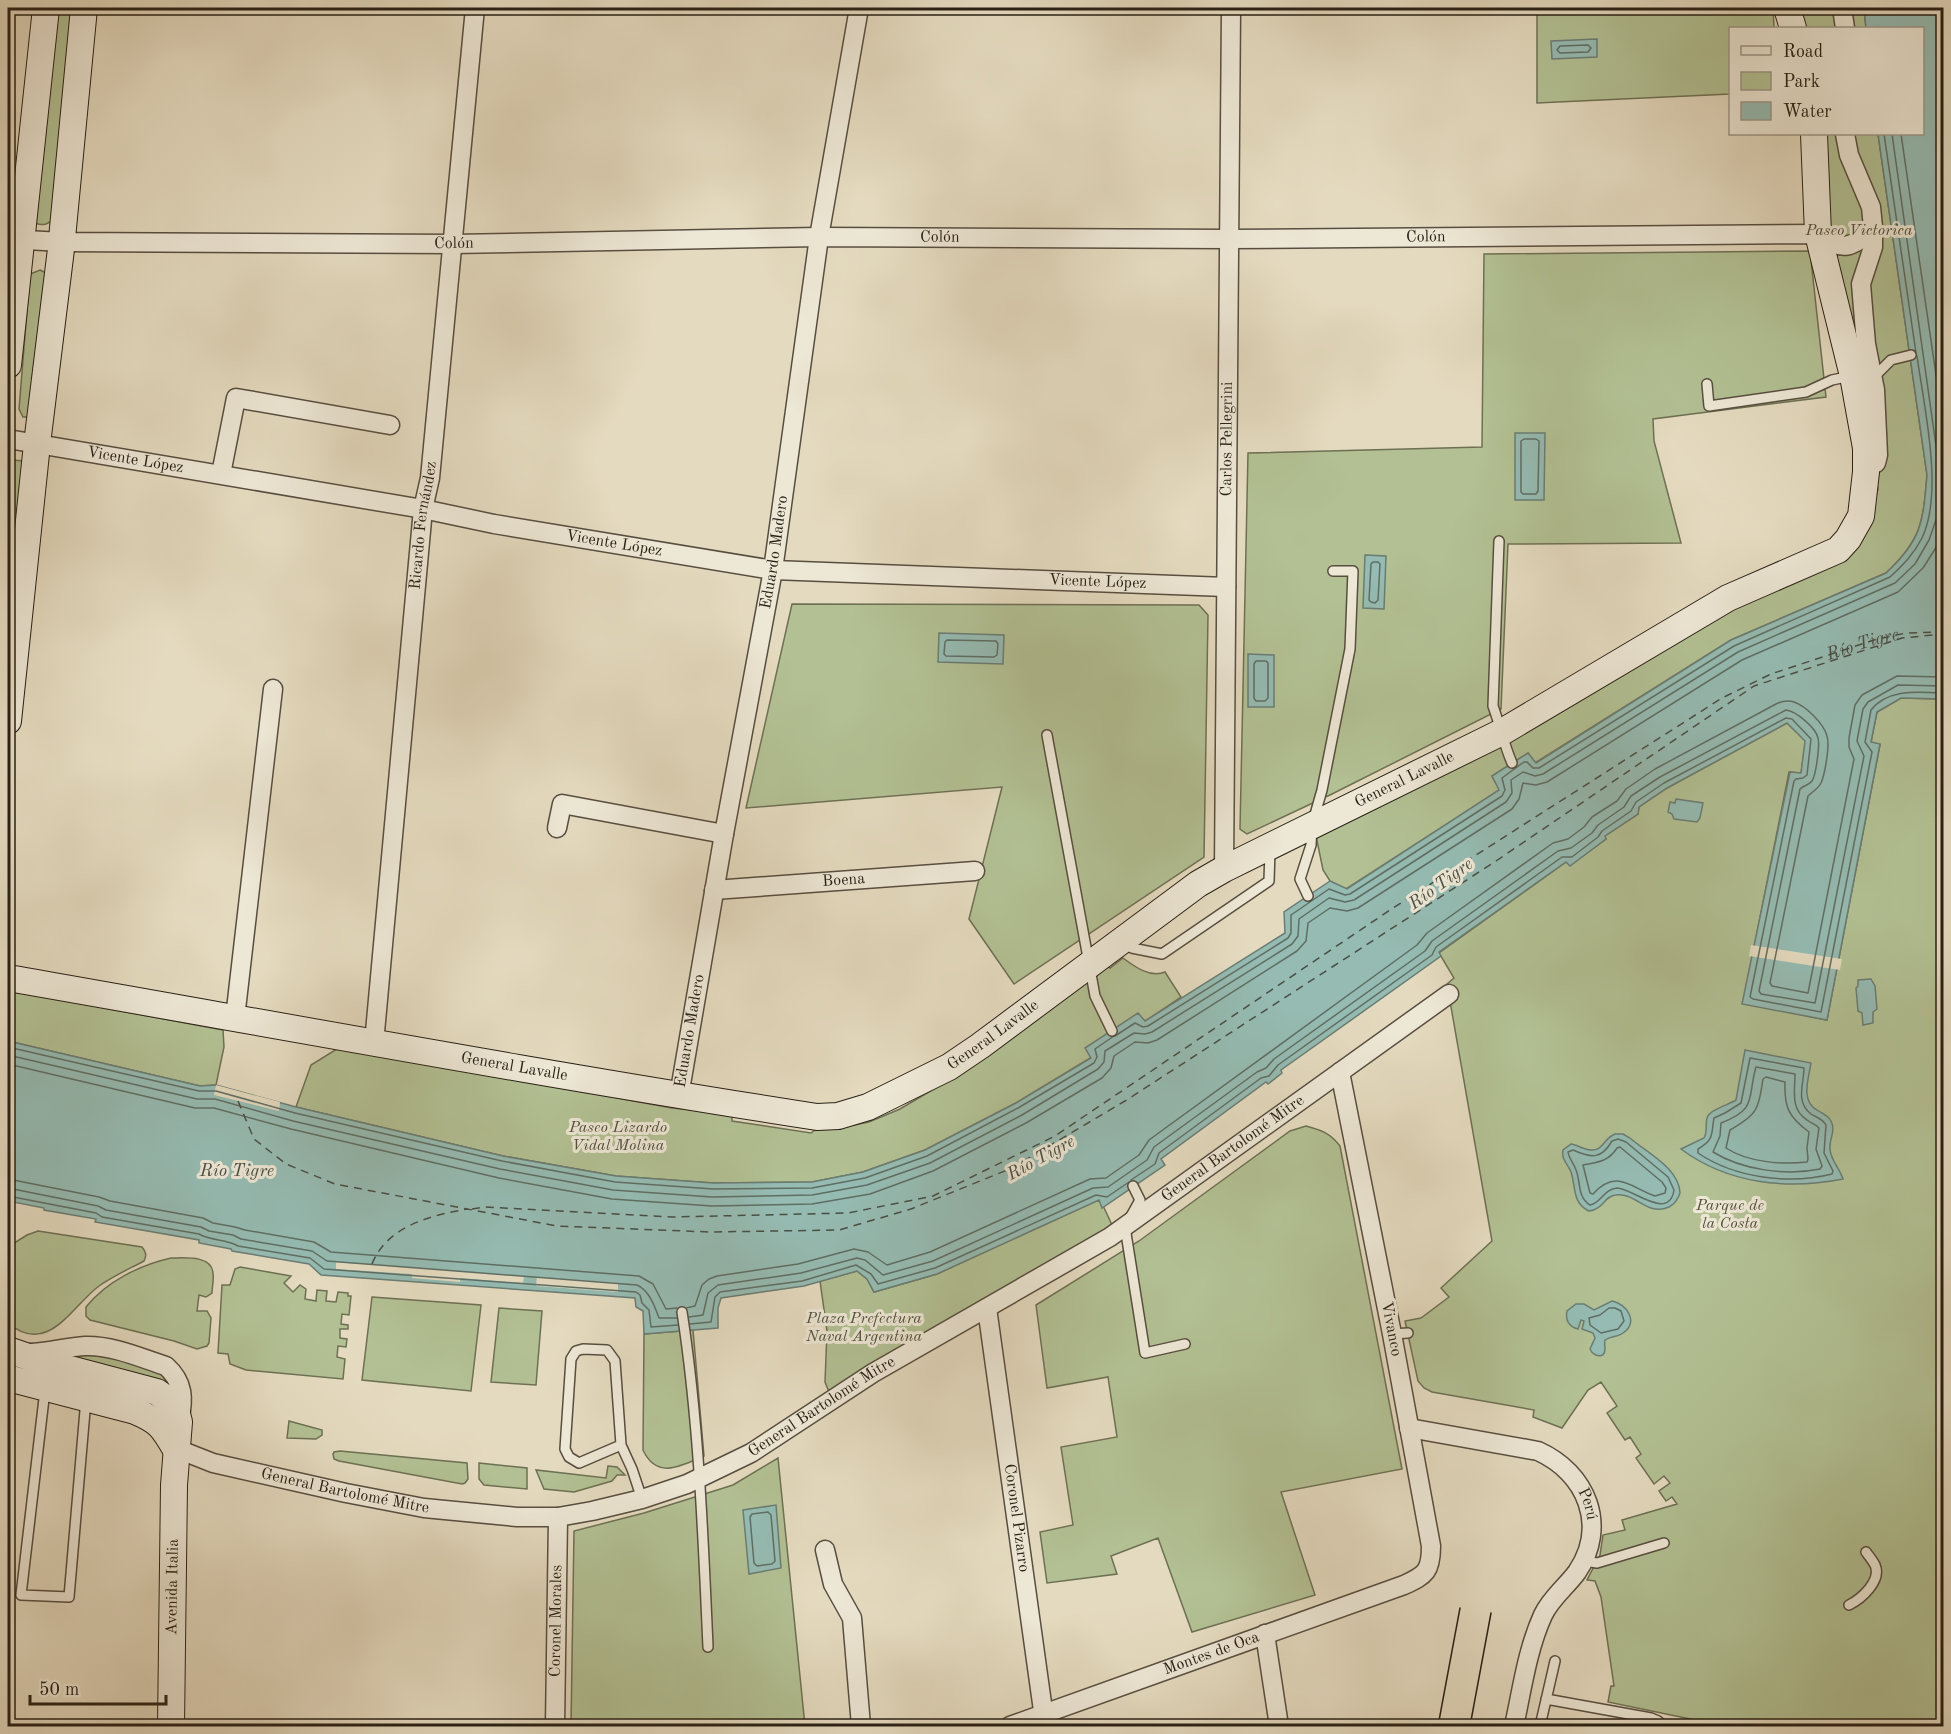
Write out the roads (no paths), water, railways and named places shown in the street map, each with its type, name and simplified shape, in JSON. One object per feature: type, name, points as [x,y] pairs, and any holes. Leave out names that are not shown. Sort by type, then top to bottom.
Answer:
[{"type":"street","points":[[8,365],[14,240],[46,8]]},
{"type":"street","points":[[8,721],[37,444],[62,242],[84,8]]},
{"type":"street","name":"Ricardo Fernández","points":[[374,1043],[423,509],[430,478],[475,8]]},
{"type":"street","name":"Eduardo Madero","points":[[679,1096],[773,570],[819,237],[859,8]]},
{"type":"street","name":"Carlos Pellegrini","points":[[1224,869],[1231,8]]},
{"type":"street","points":[[1787,8],[1793,27]]},
{"type":"street","points":[[1842,8],[1845,27]]},
{"type":"street","points":[[1814,135],[1818,234],[1862,375]]},
{"type":"street","points":[[1845,135],[1849,155],[1871,207],[1873,227],[1873,247],[1861,284],[1866,344],[1862,375]]},
{"type":"street","points":[[1818,234],[1829,243],[1843,246],[1861,242],[1873,227]]},
{"type":"street","name":"Colón","points":[[14,240],[453,244],[819,237],[1229,239],[1818,234]]},
{"type":"street","name":"General Lavalle","points":[[8,978],[679,1096],[817,1117],[852,1113],[949,1066],[980,1046],[1198,884],[1224,869],[1502,732],[1728,598],[1838,550],[1848,539],[1861,516],[1866,472],[1862,375]]},
{"type":"street","points":[[221,474],[236,398],[390,425]]},
{"type":"street","name":"Vicente López","points":[[8,440],[221,474],[423,509],[494,524],[773,570],[1226,587]]},
{"type":"street","points":[[235,1018],[273,689]]},
{"type":"street","points":[[557,828],[562,804],[724,834]]},
{"type":"street","name":"Boena","points":[[714,891],[975,871]]},
{"type":"street","name":"General Bartolomé Mitre","points":[[175,1449],[213,1463],[424,1508],[517,1517],[558,1516],[592,1511],[642,1499],[700,1479],[752,1453],[873,1373],[1093,1248],[1449,994]]},
{"type":"street","name":"Vivanco","points":[[1340,1072],[1400,1334],[1409,1428],[1431,1546],[1431,1557],[1426,1571],[1414,1580]]},
{"type":"street","name":"Coronel Pizarro","points":[[987,1308],[1045,1720]]},
{"type":"street","points":[[11,1352],[157,1392],[172,1403],[179,1422],[175,1449]]},
{"type":"street","points":[[8,1378],[135,1411],[152,1418],[162,1426],[175,1449]]},
{"type":"street","name":"Perú","points":[[1409,1428],[1538,1451],[1559,1462],[1574,1476],[1588,1503],[1592,1531],[1590,1546],[1576,1573],[1543,1614],[1527,1664],[1514,1726]]},
{"type":"street","name":"Avenida Italia","points":[[171,1726],[175,1449]]},
{"type":"street","name":"Coronel Morales","points":[[555,1726],[558,1516]]},
{"type":"street","points":[[825,1550],[833,1584],[852,1618],[861,1726]]},
{"type":"street","name":"Montes de Oca","points":[[1010,1726],[1045,1720],[1265,1634],[1414,1580]]},
{"type":"street","points":[[1265,1634],[1279,1726]]},
{"type":"lane","points":[[1707,384],[1709,406],[1806,392],[1832,380],[1879,372],[1891,360],[1911,355]]},
{"type":"lane","points":[[1499,541],[1493,706],[1512,763]]},
{"type":"lane","points":[[1308,896],[1300,879],[1311,845],[1312,825],[1323,790],[1350,649],[1353,571],[1333,571]]},
{"type":"lane","points":[[1047,735],[1095,996],[1112,1031]]},
{"type":"lane","points":[[1121,941],[1132,948],[1162,954],[1269,881],[1270,846]]},
{"type":"lane","points":[[1133,1186],[1140,1200],[1125,1227],[1145,1353],[1185,1344]]},
{"type":"lane","points":[[682,1312],[688,1344],[700,1479],[708,1647]]},
{"type":"lane","points":[[621,1445],[579,1463],[568,1457],[565,1449],[571,1359],[576,1351],[607,1350],[615,1361],[621,1445],[642,1499]]},
{"type":"lane","points":[[45,1387],[21,1595],[69,1597],[86,1398]]},
{"type":"lane","points":[[1584,1561],[1598,1563],[1664,1543]]},
{"type":"lane","points":[[1849,1605],[1862,1597],[1874,1581],[1876,1566],[1866,1552]]},
{"type":"lane","points":[[1540,1726],[1555,1661]]},
{"type":"lane","points":[[1546,1699],[1651,1718],[1663,1726]]},
{"type":"water","name":"Río Tigre","points":[[1864,8],[1943,8],[1943,699],[1901,698],[1877,712],[1871,742],[1880,744],[1827,1020],[1742,1004],[1790,772],[1801,773],[1805,741],[1787,723],[1667,788],[1639,807],[1638,814],[1605,836],[1606,839],[1570,866],[1566,862],[1439,952],[1441,956],[1281,1070],[1282,1073],[1268,1084],[1266,1082],[1161,1159],[1165,1165],[1102,1208],[1099,1200],[937,1274],[874,1292],[867,1279],[857,1271],[804,1286],[721,1298],[718,1308],[718,1328],[644,1334],[643,1311],[636,1307],[635,1298],[321,1275],[309,1264],[232,1251],[199,1243],[199,1240],[95,1222],[96,1219],[8,1201],[8,1041],[200,1086],[216,1085],[296,1107],[503,1156],[616,1176],[713,1183],[812,1182],[863,1172],[925,1150],[1016,1103],[1091,1058],[1085,1048],[1138,1013],[1145,1021],[1285,933],[1284,912],[1330,881],[1347,889],[1499,790],[1492,776],[1528,753],[1536,763],[1731,640],[1886,573],[1914,540],[1922,518],[1927,475],[1878,135],[1924,135],[1924,27],[1866,27]]},
{"type":"water","points":[[1597,39],[1597,57],[1552,59],[1551,41]]},
{"type":"water","points":[[1515,433],[1545,433],[1544,500],[1515,500]]},
{"type":"water","points":[[1365,555],[1386,556],[1384,609],[1363,608]]},
{"type":"water","points":[[939,633],[1004,635],[1003,664],[938,662]]},
{"type":"water","points":[[1248,654],[1274,655],[1274,707],[1248,707]]},
{"type":"water","points":[[1676,799],[1703,803],[1697,822],[1674,819],[1668,812],[1670,802],[1675,803]]},
{"type":"water","points":[[1871,979],[1875,986],[1877,1009],[1873,1012],[1873,1023],[1863,1025],[1862,1013],[1858,1011],[1856,988],[1858,980]]},
{"type":"water","points":[[1745,1050],[1811,1063],[1807,1095],[1812,1106],[1831,1121],[1833,1128],[1830,1153],[1843,1179],[1801,1184],[1759,1181],[1718,1170],[1681,1149],[1704,1138],[1708,1115],[1736,1100]]},
{"type":"water","points":[[1615,1134],[1623,1134],[1630,1138],[1661,1162],[1674,1176],[1680,1193],[1673,1204],[1669,1207],[1654,1209],[1630,1197],[1616,1195],[1594,1210],[1589,1211],[1580,1204],[1571,1172],[1563,1157],[1563,1150],[1571,1144],[1595,1150]]},
{"type":"water","points":[[1612,1301],[1626,1310],[1631,1319],[1630,1324],[1628,1329],[1621,1334],[1605,1340],[1603,1355],[1599,1356],[1590,1349],[1595,1338],[1593,1333],[1582,1329],[1584,1321],[1581,1320],[1578,1329],[1570,1325],[1567,1311],[1576,1304],[1584,1304],[1594,1310]]},
{"type":"water","points":[[776,1505],[781,1568],[749,1574],[743,1510]]},
{"type":"tram line","points":[[1438,1726],[1460,1608]]},
{"type":"tram line","points":[[1470,1726],[1491,1613]]},
{"type":"park label","name":"Paseo Victorica","points":[[1859,231]]},
{"type":"park label","name":"Paseo Lizardo Vidal Molina","points":[[618,1137]]},
{"type":"park label","name":"Parque de la Costa","points":[[1730,1215]]},
{"type":"park label","name":"Plaza Prefectura Naval Argentina","points":[[864,1328]]}]
